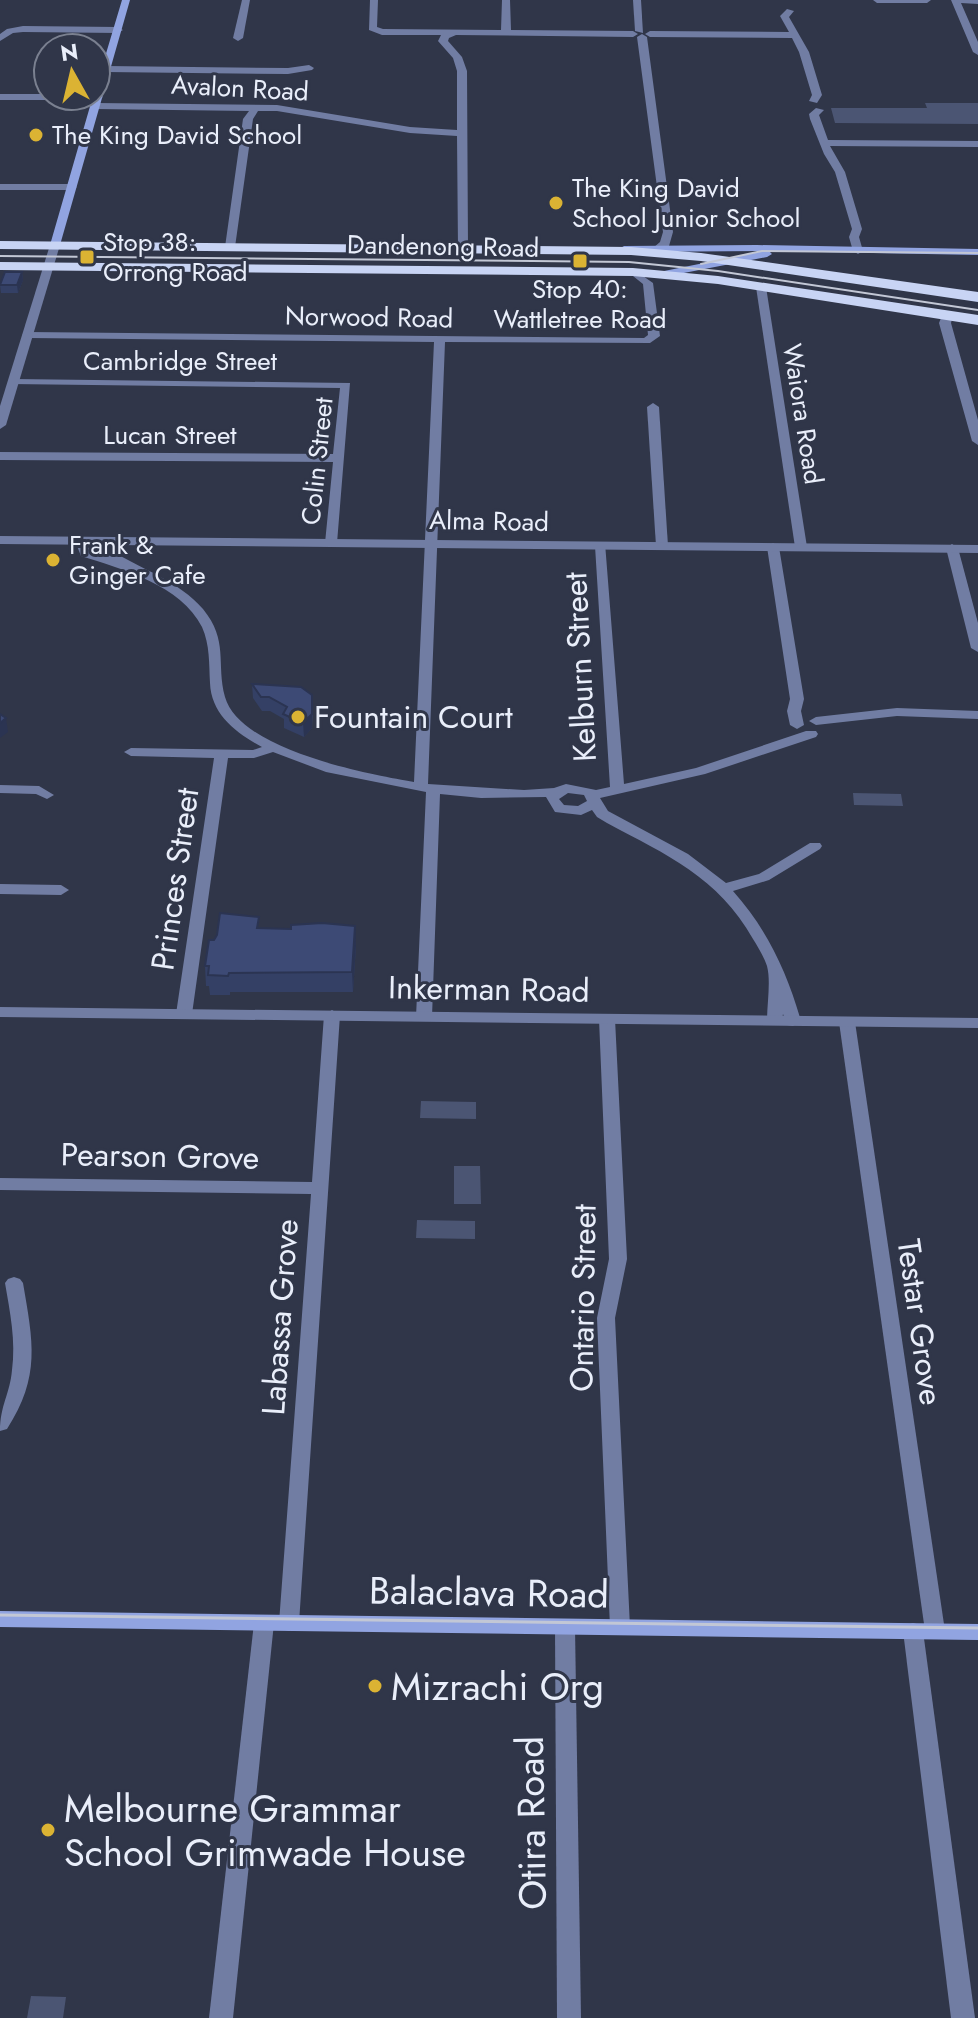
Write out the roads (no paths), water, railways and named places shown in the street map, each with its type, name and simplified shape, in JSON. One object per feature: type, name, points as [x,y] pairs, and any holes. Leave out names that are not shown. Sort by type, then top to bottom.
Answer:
[{"type":"highway","name":"Dandenong Road","points":[[0,245],[602,250],[735,261],[978,297]]},
{"type":"highway","name":"Dandenong Road","points":[[0,266],[633,272],[761,287],[978,320]]},
{"type":"main road","points":[[112,50],[126,0]]},
{"type":"main road","points":[[55,245],[94,112]]},
{"type":"main road","points":[[602,250],[978,252]]},
{"type":"main road","points":[[657,277],[800,250]]},
{"type":"main road","name":"Balaclava Road","points":[[0,1619],[978,1632]]},
{"type":"street","points":[[238,38],[246,0]]},
{"type":"street","points":[[374,0],[373,29],[410,33],[796,35]]},
{"type":"street","points":[[506,0],[506,34]]},
{"type":"street","points":[[637,0],[668,232],[665,244],[658,248]]},
{"type":"street","points":[[877,0],[927,0]]},
{"type":"street","points":[[978,1],[956,0],[976,41],[973,46],[978,52]]},
{"type":"street","points":[[787,6],[794,19],[788,23],[796,35],[799,48],[796,52],[808,95],[826,125],[819,129],[834,167],[831,173],[847,229],[854,237],[858,251]]},
{"type":"street","points":[[0,38],[10,31],[23,29],[118,30]]},
{"type":"street","points":[[410,33],[449,50]]},
{"type":"street","points":[[454,33],[443,39],[461,66],[463,249]]},
{"type":"street","points":[[112,69],[289,73],[309,68]]},
{"type":"street","name":"Avalon Road","points":[[0,97],[32,99]]},
{"type":"street","name":"Avalon Road","points":[[112,102],[244,106],[429,131],[464,131]]},
{"type":"street","points":[[230,247],[248,119],[244,106]]},
{"type":"street","points":[[248,119],[256,107]]},
{"type":"street","points":[[826,143],[978,144]]},
{"type":"street","points":[[0,187],[72,187]]},
{"type":"street","points":[[668,232],[677,244],[697,249]]},
{"type":"street","points":[[0,425],[7,391],[28,335],[55,245]]},
{"type":"street","name":"Norwood Road","points":[[28,335],[650,340],[654,336],[657,277]]},
{"type":"street","name":"Waiora Road","points":[[761,287],[801,547]]},
{"type":"street","points":[[947,315],[945,323],[978,441]]},
{"type":"street","points":[[424,1017],[431,544],[440,339]]},
{"type":"street","name":"Cambridge Street","points":[[7,391],[346,385]]},
{"type":"street","name":"Colin Street","points":[[331,543],[346,385]]},
{"type":"street","points":[[653,407],[662,546]]},
{"type":"street","name":"Lucan Street","points":[[0,456],[340,458]]},
{"type":"street","name":"Alma Road","points":[[0,540],[978,549]]},
{"type":"street","points":[[81,541],[84,551],[91,556],[131,566]]},
{"type":"street","points":[[103,541],[104,552],[165,584],[201,616],[215,647],[216,688],[226,713],[243,730],[272,748],[345,772],[427,787],[495,794],[615,822]]},
{"type":"street","name":"Kelburn Street","points":[[601,546],[616,788]]},
{"type":"street","points":[[773,547],[797,699],[794,711],[809,726]]},
{"type":"street","points":[[952,548],[978,648]]},
{"type":"street","points":[[495,794],[616,788],[700,771],[769,747],[809,726],[851,717],[897,712],[978,715]]},
{"type":"street","points":[[937,713],[978,723]]},
{"type":"street","points":[[131,752],[259,753],[272,748]]},
{"type":"street","name":"Princes Street","points":[[184,1014],[222,753]]},
{"type":"street","points":[[578,788],[594,799],[597,810],[685,859],[723,889],[767,947],[787,993],[793,1021]]},
{"type":"street","points":[[557,792],[552,802],[567,810],[587,809],[594,799],[616,788]]},
{"type":"street","points":[[0,789],[39,790],[47,795]]},
{"type":"street","points":[[723,889],[764,877],[815,846]]},
{"type":"street","points":[[0,889],[61,890]]},
{"type":"street","points":[[775,971],[775,1021]]},
{"type":"street","name":"Inkerman Road","points":[[0,1012],[978,1023]]},
{"type":"street","name":"Labassa Grove","points":[[289,1623],[332,1015]]},
{"type":"street","name":"Ontario Street","points":[[607,1019],[618,1259],[606,1318],[620,1627]]},
{"type":"street","name":"Testar Grove","points":[[847,1022],[924,1631],[963,2018]]},
{"type":"street","name":"Pearson Grove","points":[[0,1184],[320,1188]]},
{"type":"street","points":[[0,1424],[18,1395],[23,1376],[24,1349],[14,1283]]},
{"type":"street","points":[[221,2018],[264,1623]]},
{"type":"street","name":"Otira Road","points":[[565,1627],[569,2018]]},
{"type":"tram line","points":[[701,264],[762,251],[978,253]]},
{"type":"tram line","points":[[0,256],[629,262],[718,271],[978,310]]},
{"type":"tram line","points":[[0,1615],[978,1628]]},
{"type":"place","name":"The King David School","points":[[36,135]]},
{"type":"place","name":"The King David School Junior School","points":[[556,203]]},
{"type":"place","name":"Stop 38: Orrong Road","points":[[87,257]]},
{"type":"place","name":"Stop 40: Wattletree Road","points":[[580,261]]},
{"type":"place","name":"Frank & Ginger Cafe","points":[[53,560]]},
{"type":"place","name":"Fountain Court","points":[[298,717]]},
{"type":"place","name":"Mizrachi Org","points":[[375,1686]]},
{"type":"place","name":"Melbourne Grammar School Grimwade House","points":[[48,1830]]}]
